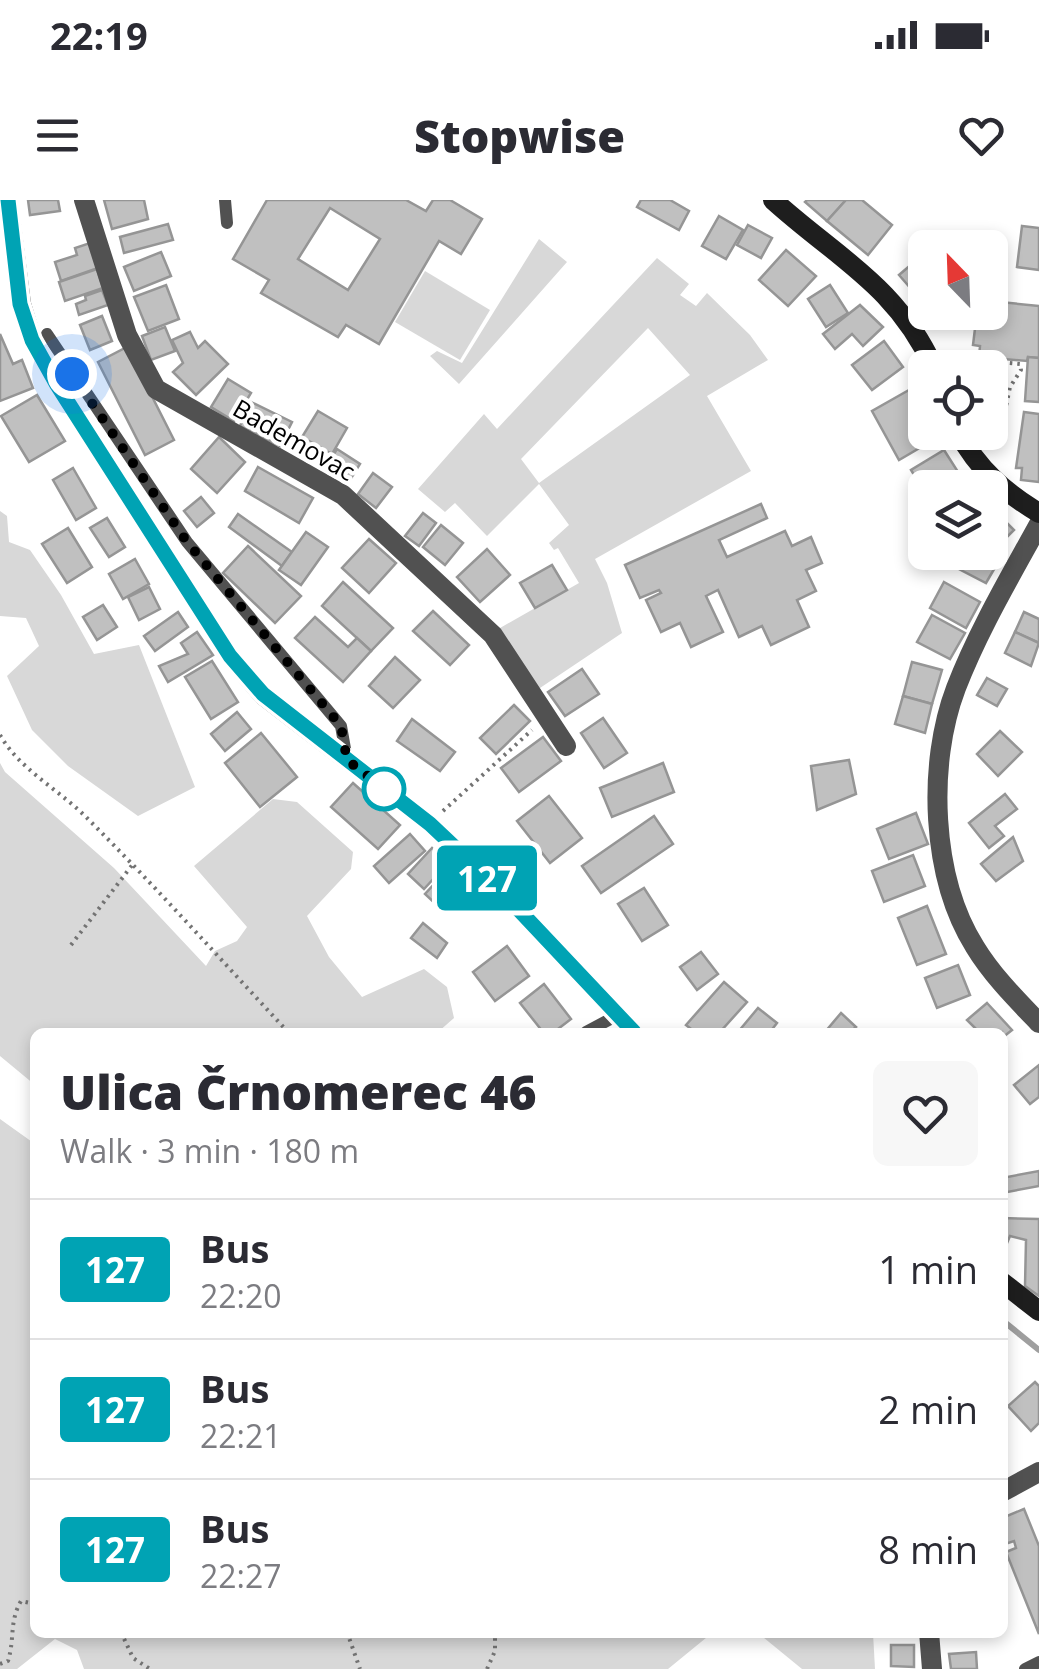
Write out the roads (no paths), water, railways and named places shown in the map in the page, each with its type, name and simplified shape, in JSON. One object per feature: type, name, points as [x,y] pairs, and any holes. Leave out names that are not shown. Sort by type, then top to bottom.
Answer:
[{"type":"street","points":[[8,200],[20,304],[32,340],[230,656],[263,694],[430,824],[501,891],[630,1028]]},
{"type":"street","name":"Bademovac","points":[[84,200],[128,335],[156,388],[343,495],[493,635],[566,746]]},
{"type":"street","points":[[773,200],[890,296],[926,350]]},
{"type":"street","points":[[971,450],[1007,494],[1039,513]]},
{"type":"street","points":[[1039,524],[954,692],[940,761],[938,837],[962,924],[991,969],[1039,1023]]},
{"type":"street","points":[[1008,1287],[1039,1310]]},
{"type":"street","points":[[1008,1489],[1039,1472]]},
{"type":"street","points":[[929,1638],[932,1669]]},
{"type":"lane","points":[[224,200],[227,223]]},
{"type":"lane","points":[[47,334],[187,542],[341,726],[347,760]]},
{"type":"lane","points":[[593,1028],[618,1014]]},
{"type":"lane","points":[[1025,1669],[1039,1662]]},
{"type":"waterway","points":[[1008,1325],[1039,1350]]}]
